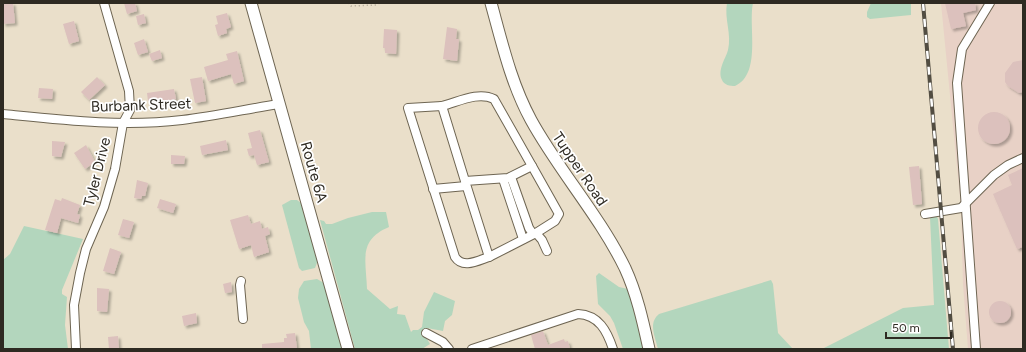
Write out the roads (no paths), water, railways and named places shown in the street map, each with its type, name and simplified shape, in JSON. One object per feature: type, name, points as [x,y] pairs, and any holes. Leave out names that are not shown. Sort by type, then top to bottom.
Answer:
[{"type":"main road","name":"Route 6A","points":[[251,3],[348,349]]},
{"type":"main road","name":"Tupper Road","points":[[491,3],[508,66],[520,97],[540,135],[597,222],[624,268],[633,288],[649,349]]},
{"type":"street","name":"Tyler Drive","points":[[76,349],[74,305],[80,273],[86,249],[104,207],[115,169],[123,123],[130,110],[129,91],[104,3]]},
{"type":"street","points":[[976,349],[957,82],[959,62],[967,39],[990,3]]},
{"type":"street","points":[[484,96],[494,99],[532,166],[559,214],[556,221],[489,257],[467,264],[458,261],[455,257],[408,108],[442,106],[460,99],[484,96]]},
{"type":"street","name":"Burbank Street","points":[[3,114],[93,122],[123,123],[182,120],[279,104]]},
{"type":"street","points":[[442,106],[489,257]]},
{"type":"street","points":[[925,214],[961,208],[994,175],[1008,165],[1023,158]]},
{"type":"street","points":[[434,189],[507,178],[532,166]]},
{"type":"street","points":[[507,178],[529,228],[542,240],[546,251]]},
{"type":"street","points":[[507,178],[523,239]]},
{"type":"street","points":[[241,281],[240,286],[244,320]]},
{"type":"street","points":[[472,349],[578,314],[592,316],[602,326],[613,349]]},
{"type":"street","points":[[426,333],[443,342],[448,349]]},
{"type":"railway","points":[[923,3],[953,349]]}]
